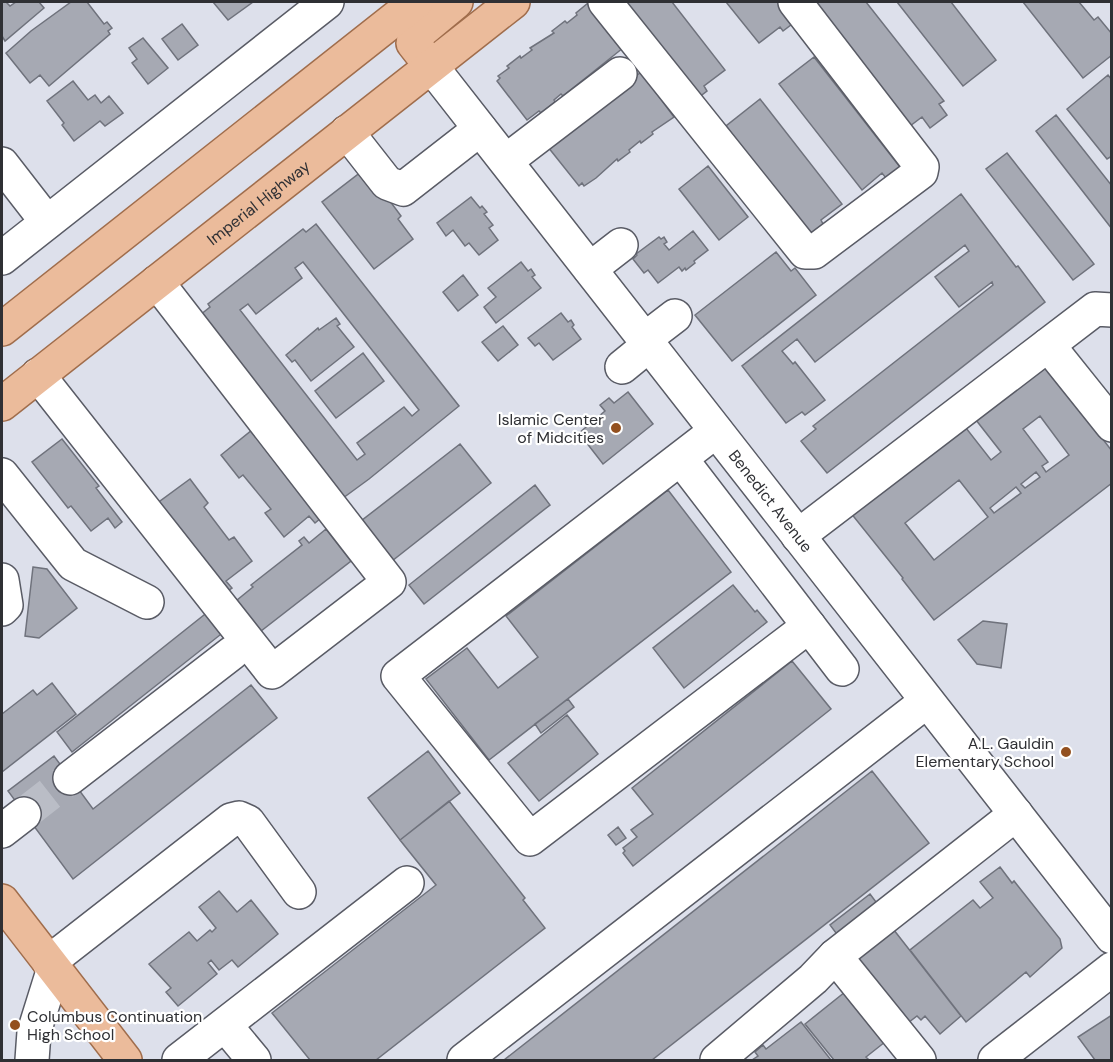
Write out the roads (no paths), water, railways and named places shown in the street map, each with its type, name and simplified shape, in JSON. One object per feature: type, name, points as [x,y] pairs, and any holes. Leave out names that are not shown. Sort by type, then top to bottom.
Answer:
[{"type":"main road","points":[[2,329],[416,2]]},
{"type":"main road","points":[[431,66],[413,43],[421,31],[456,2]]},
{"type":"main road","name":"Imperial Highway","points":[[2,404],[513,2]]},
{"type":"main road","points":[[2,901],[125,1060]]},
{"type":"street","points":[[2,258],[327,2]]},
{"type":"street","points":[[605,2],[805,252],[810,254],[921,172],[922,167],[795,2]]},
{"type":"street","name":"Benedict Avenue","points":[[431,66],[1112,937]]},
{"type":"street","points":[[506,161],[620,74]]},
{"type":"street","points":[[347,132],[387,183],[404,189],[480,129]]},
{"type":"street","points":[[2,164],[47,222]]},
{"type":"street","points":[[590,270],[621,246]]},
{"type":"street","points":[[38,375],[272,672],[389,582],[157,282]]},
{"type":"street","points":[[798,536],[1095,309],[1112,310]]},
{"type":"street","points":[[622,367],[675,316]]},
{"type":"street","points":[[1048,345],[1112,425]]},
{"type":"street","points":[[716,431],[398,676],[530,839],[809,626]]},
{"type":"street","points":[[681,459],[842,669]]},
{"type":"street","points":[[2,475],[73,564],[147,602]]},
{"type":"street","points":[[2,580],[6,605],[2,609]]},
{"type":"street","points":[[70,778],[232,653]]},
{"type":"street","points":[[464,1060],[927,701]]},
{"type":"street","points":[[717,1060],[813,979],[835,956],[1016,814]]},
{"type":"street","points":[[32,1060],[34,1032],[51,965],[231,820],[239,818],[248,822],[299,892]]},
{"type":"street","points":[[179,1060],[407,883]]},
{"type":"street","points":[[835,956],[919,1060]]},
{"type":"street","points":[[995,1060],[1112,969]]},
{"type":"street","points":[[225,1025],[254,1060]]},
{"type":"tunnel","points":[[24,814],[70,778]]},
{"type":"place","name":"Islamic Center of Midcities","points":[[616,428]]},
{"type":"place","name":"A.L. Gauldin Elementary School","points":[[1066,752]]},
{"type":"place","name":"Columbus Continuation High School","points":[[15,1025]]}]
